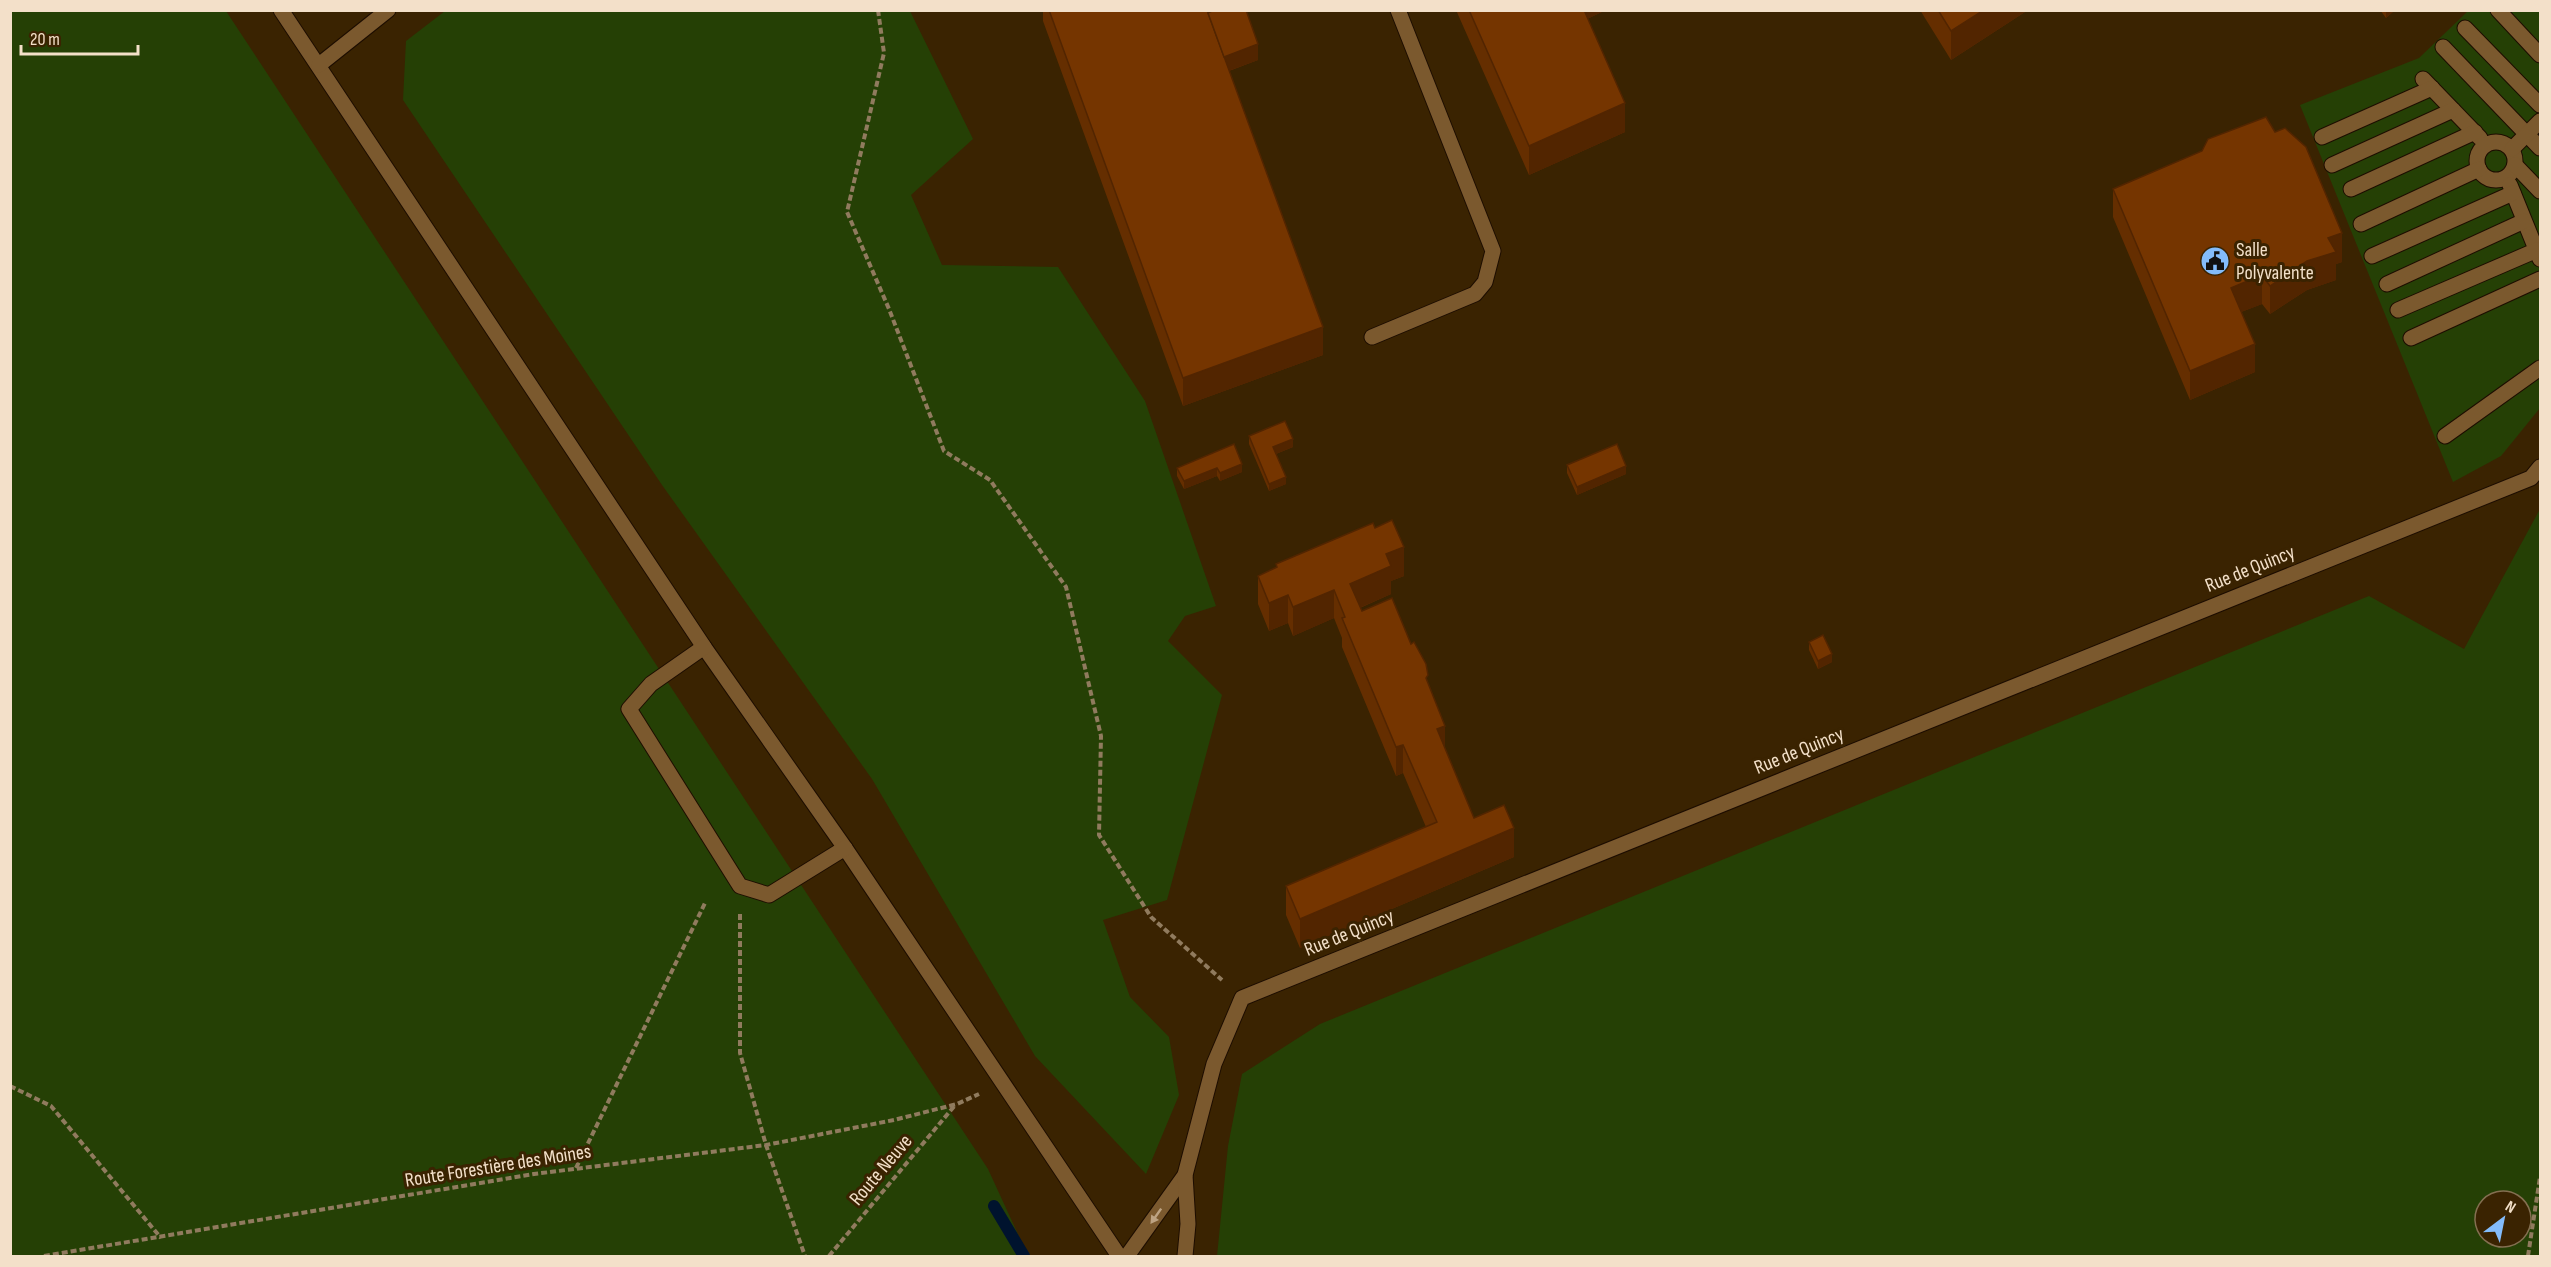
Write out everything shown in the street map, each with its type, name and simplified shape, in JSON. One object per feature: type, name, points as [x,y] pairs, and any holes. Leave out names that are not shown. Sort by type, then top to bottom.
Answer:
[{"type":"street","points":[[281,10],[704,647],[845,848],[1119,1257]]},
{"type":"street","points":[[319,65],[388,10]]},
{"type":"street","points":[[1372,337],[1475,294],[1485,282],[1493,251],[1398,10]]},
{"type":"street","points":[[2498,10],[2541,55]]},
{"type":"street","points":[[2465,28],[2541,105]]},
{"type":"street","points":[[2443,47],[2541,148]]},
{"type":"street","points":[[2322,136],[2427,83],[2487,144]]},
{"type":"street","points":[[2332,165],[2452,110]]},
{"type":"street","points":[[2512,149],[2541,120]]},
{"type":"street","points":[[2351,189],[2475,132]]},
{"type":"street","points":[[2398,310],[2539,255],[2513,193],[2511,171],[2516,157],[2512,149],[2498,141],[2487,144],[2478,154],[2479,169],[2491,179],[2498,180],[2511,171]]},
{"type":"street","points":[[2361,224],[2479,169]]},
{"type":"street","points":[[2511,171],[2541,191]]},
{"type":"street","points":[[2372,256],[2513,193]]},
{"type":"street","points":[[2523,218],[2541,234]]},
{"type":"street","points":[[2386,284],[2523,218]]},
{"type":"street","points":[[2410,338],[2541,279]]},
{"type":"street","points":[[2445,436],[2541,368]]},
{"type":"street","name":"Rue de Quincy","points":[[1242,998],[2531,478],[2541,467]]},
{"type":"street","points":[[704,647],[651,684],[629,708],[740,886],[769,895],[845,848]]},
{"type":"street","points":[[1185,1257],[1188,1224],[1185,1175],[1214,1064],[1242,998]]},
{"type":"street","points":[[1127,1257],[1185,1175]]},
{"type":"path","points":[[878,10],[884,53],[847,212],[889,309],[944,451],[990,480],[1066,587],[1101,736],[1099,835],[1151,917],[1242,998]]},
{"type":"path","points":[[740,886],[740,1053],[766,1145],[805,1257]]},
{"type":"path","points":[[576,1168],[706,901]]},
{"type":"path","points":[[10,1086],[51,1106],[161,1238]]},
{"type":"path","name":"Route Forestière des Moines","points":[[44,1257],[576,1168],[766,1145],[894,1120],[957,1104]]},
{"type":"path","name":"Route Neuve","points":[[829,1257],[957,1104]]},
{"type":"path","points":[[2528,1257],[2541,1177]]},
{"type":"green space","points":[[10,11],[226,11],[988,1169],[1028,1256],[11,1256]]},
{"type":"green space","points":[[445,11],[910,11],[973,139],[911,195],[942,265],[1058,267],[1145,401],[1216,606],[1185,616],[1168,641],[1222,695],[1167,900],[1103,920],[1130,997],[1169,1037],[1179,1095],[1146,1174],[1035,1056],[872,779],[662,485],[403,100],[406,41]]},
{"type":"green space","points":[[2468,11],[2540,11],[2540,408],[2501,456],[2453,482],[2300,105],[2419,58]]},
{"type":"green space","points":[[2540,509],[2540,1256],[1217,1256],[1228,1146],[1242,1074],[1320,1024],[2369,596],[2464,649]]},
{"type":"building","points":[[1049,10],[1207,10],[1323,327],[1183,378]]},
{"type":"building","points":[[1214,10],[1246,10],[1258,44],[1224,57],[1208,13]]},
{"type":"building","points":[[1469,10],[1584,10],[1625,103],[1529,146]]},
{"type":"building","points":[[1938,10],[1984,10],[1951,31]]},
{"type":"building","points":[[2266,117],[2275,132],[2285,128],[2306,147],[2342,233],[2328,238],[2336,252],[2307,261],[2270,286],[2262,275],[2231,288],[2255,344],[2190,371],[2113,189],[2202,151],[2208,139]]},
{"type":"building","points":[[1285,421],[1293,439],[1273,447],[1286,477],[1269,484],[1249,436]]},
{"type":"building","points":[[1234,444],[1242,464],[1220,473],[1217,468],[1184,481],[1177,468]]},
{"type":"building","points":[[1617,444],[1626,466],[1577,487],[1567,465]]},
{"type":"building","points":[[1392,520],[1404,547],[1386,554],[1391,566],[1350,584],[1362,611],[1392,598],[1411,644],[1414,642],[1426,664],[1428,675],[1426,678],[1445,726],[1437,729],[1474,818],[1504,805],[1514,828],[1300,919],[1286,886],[1437,822],[1403,745],[1396,747],[1342,618],[1345,617],[1334,590],[1293,607],[1288,595],[1269,603],[1258,576],[1277,567],[1276,564],[1373,523],[1375,528]]},
{"type":"building","points":[[1823,635],[1832,654],[1818,661],[1809,642]]},
{"type":"waterway","points":[[994,1206],[1024,1256]]},
{"type":"place","name":"Salle Polyvalente","points":[[2215,261]]}]
